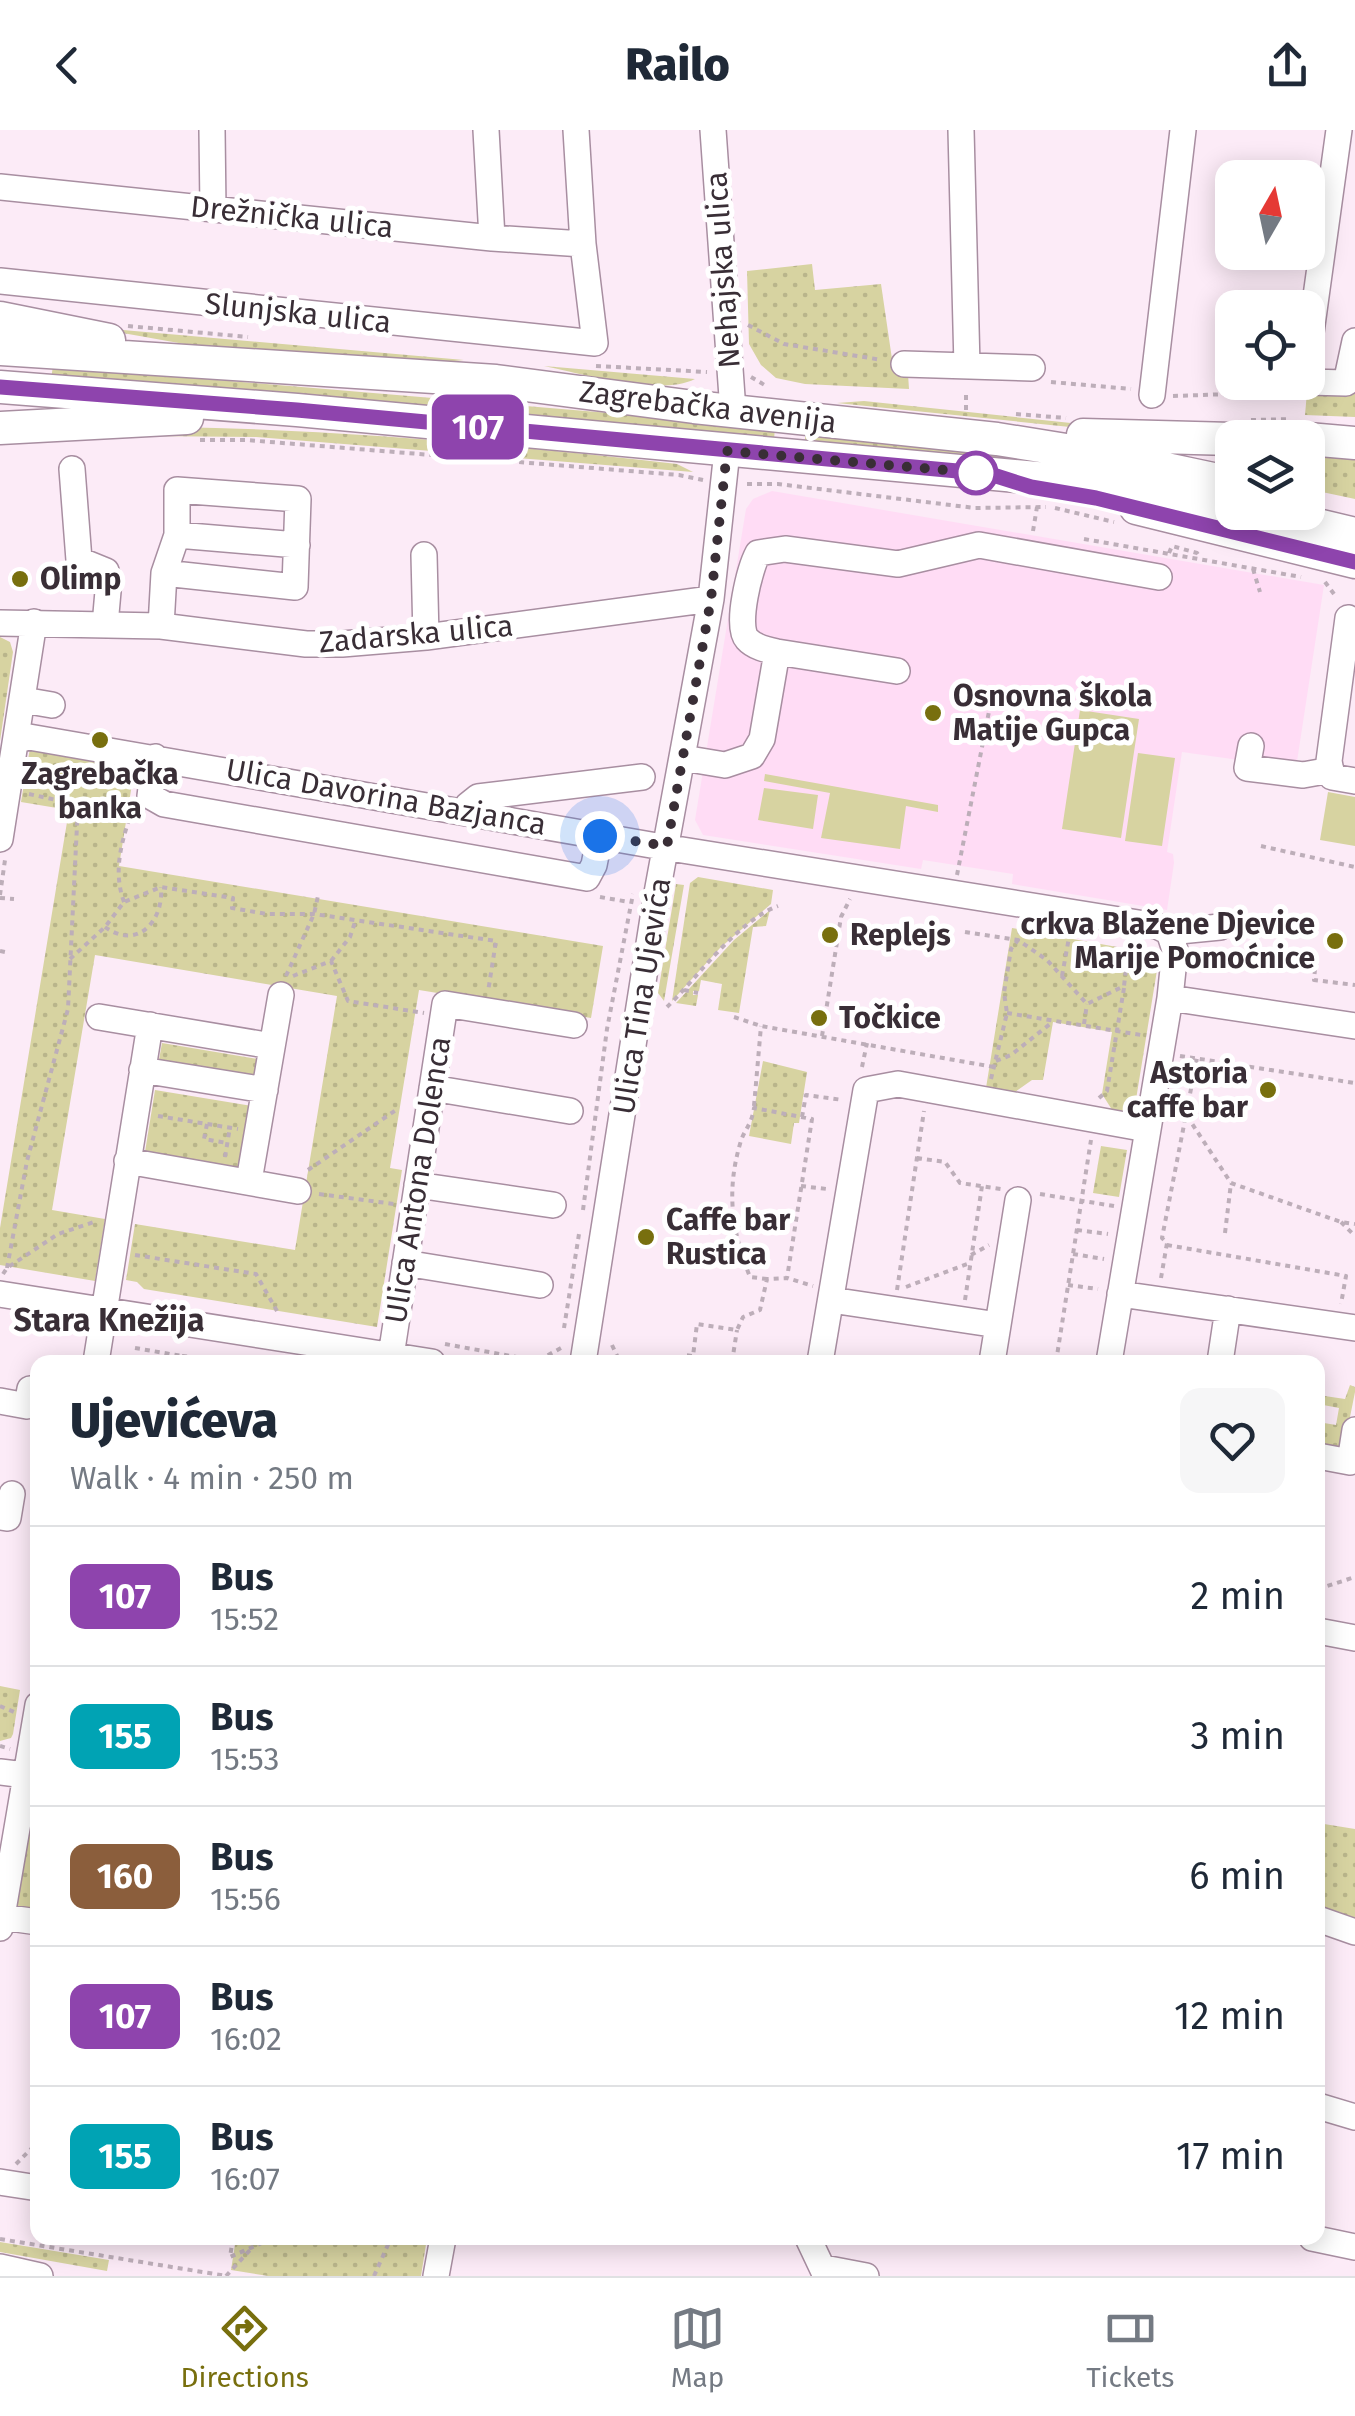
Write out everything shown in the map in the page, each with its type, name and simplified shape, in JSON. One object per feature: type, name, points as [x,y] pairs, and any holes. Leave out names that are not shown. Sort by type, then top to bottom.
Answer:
[{"type":"main road","points":[[0,318],[128,344],[296,370]]},
{"type":"main road","name":"Zagrebačka avenija","points":[[9,350],[496,381],[955,434],[1072,450],[1215,479]]},
{"type":"main road","name":"Zagrebačka avenija","points":[[8,388],[297,410],[1128,487],[1215,503]]},
{"type":"main road","points":[[0,428],[297,410]]},
{"type":"main road","points":[[955,434],[1002,427],[1084,436],[1215,438]]},
{"type":"main road","points":[[1325,440],[1355,443]]},
{"type":"main road","points":[[990,474],[1031,487],[1096,498],[1345,570]]},
{"type":"main road","points":[[1325,504],[1355,511]]},
{"type":"main road","points":[[1325,527],[1355,534]]},
{"type":"street","points":[[212,130],[213,209]]},
{"type":"street","points":[[486,130],[492,238]]},
{"type":"street","points":[[576,130],[584,244]]},
{"type":"street","name":"Nehajska ulica","points":[[713,130],[733,411]]},
{"type":"street","points":[[960,130],[967,366]]},
{"type":"street","points":[[1155,394],[1183,130]]},
{"type":"street","points":[[1317,290],[1338,130]]},
{"type":"street","name":"Drežnička ulica","points":[[0,187],[584,244]]},
{"type":"street","name":"Slunjska ulica","points":[[0,281],[596,343],[584,244]]},
{"type":"street","points":[[1325,385],[1346,384],[1355,341]]},
{"type":"street","points":[[8,388],[9,350]]},
{"type":"street","points":[[904,364],[1032,368]]},
{"type":"street","name":"Ulica Tina Ujevića","points":[[584,1355],[711,599],[727,451]]},
{"type":"street","points":[[72,470],[79,560],[106,571],[108,580],[105,625]]},
{"type":"street","points":[[162,626],[164,572],[177,535],[177,490],[298,499],[295,587],[164,572]]},
{"type":"street","points":[[177,535],[297,545]]},
{"type":"street","points":[[897,672],[777,652],[758,647],[746,638],[741,626],[752,563],[758,552],[785,549],[898,564],[979,545],[1029,554],[1164,565]]},
{"type":"street","points":[[424,554],[426,638]]},
{"type":"street","name":"Zadarska ulica","points":[[0,623],[162,626],[306,644],[426,638],[711,599]]},
{"type":"street","points":[[1348,618],[1331,770],[1332,777],[1355,781]]},
{"type":"street","points":[[0,839],[34,622]]},
{"type":"street","points":[[683,758],[725,765],[752,756],[762,739],[777,652]]},
{"type":"street","points":[[23,700],[52,705]]},
{"type":"street","name":"Ulica Davorina Bazjanca","points":[[16,740],[29,737],[155,757],[600,836],[1150,924],[1169,932]]},
{"type":"street","points":[[1251,746],[1247,768],[1303,775],[1331,770]]},
{"type":"street","points":[[155,757],[150,796],[164,804],[372,841],[587,878],[600,836]]},
{"type":"street","points":[[466,811],[478,797],[642,777]]},
{"type":"street","points":[[372,841],[378,797]]},
{"type":"street","points":[[1109,1355],[1111,1292],[1148,1128],[1170,998],[1174,950],[1169,932],[1220,927]]},
{"type":"street","points":[[249,1182],[281,995]]},
{"type":"street","points":[[1170,998],[1355,1026]]},
{"type":"street","points":[[444,1010],[484,1011],[574,1024]]},
{"type":"street","name":"Ulica Antona Dolenca","points":[[391,1355],[444,1010]]},
{"type":"street","points":[[99,1017],[272,1046]]},
{"type":"street","points":[[97,1355],[150,1026]]},
{"type":"street","points":[[142,1070],[265,1090]]},
{"type":"street","points":[[821,1355],[859,1095],[898,1084],[1148,1128]]},
{"type":"street","points":[[432,1088],[570,1111]]},
{"type":"street","points":[[127,1161],[298,1190]]},
{"type":"street","points":[[993,1355],[1022,1195]]},
{"type":"street","points":[[415,1196],[553,1205]]},
{"type":"street","points":[[405,1263],[540,1285]]},
{"type":"street","points":[[2,1284],[104,1310],[385,1355]]},
{"type":"street","points":[[1111,1292],[1228,1309],[1348,1319]]},
{"type":"street","points":[[831,1296],[895,1300],[962,1320],[998,1325]]},
{"type":"street","points":[[1221,1355],[1228,1309]]},
{"type":"street","points":[[406,1355],[436,1353]]},
{"type":"street","points":[[0,1401],[27,1406],[30,1389]]},
{"type":"street","points":[[1325,1457],[1350,1462],[1355,1430]]},
{"type":"street","points":[[1325,1633],[1355,1638]]},
{"type":"street","points":[[30,1726],[12,1774],[1,1923],[30,1922]]},
{"type":"street","points":[[1325,1921],[1355,1932]]},
{"type":"street","points":[[1325,2108],[1355,2117]]},
{"type":"street","points":[[3,2178],[30,2186]]},
{"type":"street","points":[[1325,2241],[1355,2247]]},
{"type":"street","points":[[436,2276],[442,2245]]},
{"type":"street","points":[[812,2245],[825,2272],[866,2276]]},
{"type":"path","points":[[743,324],[784,344],[904,364]]},
{"type":"path","points":[[112,325],[264,338]]},
{"type":"path","points":[[1032,368],[1046,381],[1063,384],[1155,394],[1215,392]]},
{"type":"path","points":[[754,377],[774,389]]},
{"type":"path","points":[[194,440],[265,442],[701,480]]},
{"type":"path","points":[[749,485],[778,484],[975,508],[1056,508],[1128,526]]},
{"type":"path","points":[[1029,554],[1037,507]]},
{"type":"path","points":[[1072,537],[1164,565],[1199,558],[1308,579]]},
{"type":"path","points":[[1265,562],[1297,569]]},
{"type":"path","points":[[1253,569],[1260,592]]},
{"type":"path","points":[[1316,573],[1345,570]]},
{"type":"path","points":[[957,879],[993,691]]},
{"type":"path","points":[[2,1284],[26,1161],[68,1008],[78,806]]},
{"type":"path","points":[[124,902],[118,868],[131,814]]},
{"type":"path","points":[[1261,846],[1355,867]]},
{"type":"path","points":[[70,959],[105,927],[124,902],[161,887],[233,898],[232,908],[267,914],[314,914],[496,941],[484,1011]]},
{"type":"path","points":[[105,927],[124,936],[141,932],[155,922],[162,907],[161,887]]},
{"type":"path","points":[[318,896],[314,914],[284,979],[331,962],[350,938],[356,919]]},
{"type":"path","points":[[0,898],[14,899]]},
{"type":"path","points":[[822,1036],[841,917],[851,898]]},
{"type":"path","points":[[582,1211],[594,1114],[630,902]]},
{"type":"path","points":[[666,1008],[731,940],[766,910],[778,906]]},
{"type":"path","points":[[988,1094],[1006,1013],[1006,978],[1012,948],[1022,924]]},
{"type":"path","points":[[965,932],[1018,940],[1047,960],[1087,1004]]},
{"type":"path","points":[[1062,976],[1069,938]]},
{"type":"path","points":[[1095,1101],[1107,1091],[1129,948]]},
{"type":"path","points":[[331,962],[348,1001],[444,1010]]},
{"type":"path","points":[[1316,969],[1314,980],[1355,986]]},
{"type":"path","points":[[1087,1004],[1124,986]]},
{"type":"path","points":[[684,990],[698,993]]},
{"type":"path","points":[[1084,1024],[1087,1004]]},
{"type":"path","points":[[1006,1013],[1136,1034]]},
{"type":"path","points":[[734,1017],[760,1026],[995,1064],[1051,1020]]},
{"type":"path","points":[[760,1026],[754,1108],[735,1164],[730,1211],[738,1246],[750,1277],[786,1278],[831,1296]]},
{"type":"path","points":[[1171,1054],[1355,1083]]},
{"type":"path","points":[[1197,1058],[1162,1238],[1167,1245],[1346,1276],[1348,1319]]},
{"type":"path","points":[[802,1118],[806,1095],[859,1095]]},
{"type":"path","points":[[895,1300],[926,1101]]},
{"type":"path","points":[[754,1108],[812,1120],[786,1278]]},
{"type":"path","points":[[396,1110],[305,1173],[298,1190],[415,1196]]},
{"type":"path","points":[[135,1112],[258,1132]]},
{"type":"path","points":[[1186,1114],[1231,1183],[1355,1224]]},
{"type":"path","points":[[207,1124],[204,1139],[227,1143]]},
{"type":"path","points":[[222,1177],[230,1128]]},
{"type":"path","points":[[1057,1355],[1093,1130]]},
{"type":"path","points":[[917,1158],[945,1162],[960,1183],[1116,1206]]},
{"type":"path","points":[[1225,1234],[1231,1183]]},
{"type":"path","points":[[962,1320],[982,1186]]},
{"type":"path","points":[[7,1268],[58,1234],[120,1213]]},
{"type":"path","points":[[1341,1222],[1355,1236]]},
{"type":"path","points":[[551,1355],[561,1350],[580,1227]]},
{"type":"path","points":[[1076,1230],[1111,1235]]},
{"type":"path","points":[[1160,1285],[1167,1245]]},
{"type":"path","points":[[1073,1254],[1107,1260]]},
{"type":"path","points":[[135,1255],[256,1274],[277,1310]]},
{"type":"path","points":[[895,1300],[970,1262]]},
{"type":"path","points":[[733,1355],[737,1330],[743,1317],[760,1310],[767,1279]]},
{"type":"path","points":[[1068,1285],[1111,1292]]},
{"type":"path","points":[[692,1355],[697,1324],[737,1330]]},
{"type":"path","points":[[612,1345],[617,1355]]},
{"type":"path","points":[[135,1348],[176,1355]]},
{"type":"path","points":[[436,1353],[462,1355]]},
{"type":"path","points":[[1325,1587],[1355,1577]]},
{"type":"path","points":[[3,2178],[30,2150]]},
{"type":"path","points":[[0,2239],[30,2244]]},
{"type":"path","points":[[37,2245],[227,2276]]},
{"type":"path","points":[[227,2276],[232,2245]]},
{"type":"path","points":[[374,2276],[388,2245]]},
{"type":"path","points":[[230,2257],[253,2246]]},
{"type":"path","points":[[227,2276],[253,2246]]},
{"type":"shaded area","points":[[812,264],[815,290],[881,284],[892,359],[907,359],[909,389],[805,384],[776,378],[761,365],[749,344],[747,271]]},
{"type":"shaded area","points":[[89,327],[464,360],[426,364],[190,345]]},
{"type":"shaded area","points":[[1355,362],[1355,417],[1305,415],[1306,400],[1325,400],[1325,394],[1347,396],[1353,385]]},
{"type":"shaded area","points":[[53,366],[775,427],[774,440],[51,379]]},
{"type":"shaded area","points":[[544,366],[695,379],[680,384],[642,385]]},
{"type":"shaded area","points":[[864,401],[1071,423],[1215,425],[1215,433],[1129,433],[837,403]]},
{"type":"shaded area","points":[[1325,426],[1355,426],[1355,434],[1325,434]]},
{"type":"shaded area","points":[[175,427],[301,431],[489,445],[677,464],[693,472],[256,437],[142,436]]},
{"type":"shaded area","points":[[805,432],[1126,471],[805,442]]},
{"type":"shaded area","points":[[1325,456],[1355,457],[1355,499],[1325,493]]},
{"type":"shaded area","name":"Osnovna škola Matije Gupca","points":[[772,491],[1324,585],[1296,768],[1182,752],[1167,852],[1173,854],[1174,863],[1167,910],[1012,884],[1013,874],[923,860],[921,869],[703,835],[695,820],[746,509],[753,499]]},
{"type":"shaded area","points":[[0,637],[10,642],[13,652],[0,741]]},
{"type":"shaded area","points":[[1080,710],[1139,719],[1121,838],[1062,829]]},
{"type":"shaded area","points":[[30,748],[135,765],[119,866],[603,946],[591,1018],[419,990],[390,1168],[402,1170],[377,1327],[144,1289],[137,1282],[126,1280],[135,1224],[295,1250],[337,996],[95,955],[52,1210],[105,1219],[95,1281],[0,1265],[0,1228],[69,810],[21,802]]},
{"type":"shaded area","points":[[1138,753],[1175,758],[1162,846],[1125,841]]},
{"type":"shaded area","points":[[765,774],[938,805],[938,812],[906,806],[900,849],[821,838],[830,793],[764,781]]},
{"type":"shaded area","points":[[764,788],[818,795],[813,829],[758,820]]},
{"type":"shaded area","points":[[1328,792],[1355,797],[1355,846],[1320,840]]},
{"type":"shaded area","points":[[698,877],[773,890],[771,904],[720,948],[672,1001],[690,883]]},
{"type":"shaded area","points":[[676,884],[684,885],[664,1001],[658,993]]},
{"type":"shaded area","points":[[770,910],[766,926],[753,927],[739,1013],[718,1010],[722,984],[701,980],[699,991],[693,991],[693,995],[698,995],[696,1006],[676,1003],[734,940]]},
{"type":"shaded area","points":[[1012,928],[1156,954],[1158,964],[1133,1118],[1116,1116],[1102,1094],[1112,1032],[1053,1022],[1043,1080],[1032,1080],[1008,1097],[985,1094]]},
{"type":"shaded area","points":[[162,1043],[258,1059],[255,1076],[159,1060]]},
{"type":"shaded area","points":[[763,1061],[807,1072],[799,1123],[794,1123],[791,1144],[749,1136]]},
{"type":"shaded area","points":[[155,1090],[252,1106],[242,1168],[145,1152]]},
{"type":"shaded area","points":[[1101,1146],[1127,1150],[1119,1197],[1093,1193]]},
{"type":"shaded area","points":[[1350,1385],[1355,1387],[1344,1447],[1325,1452],[1325,1423],[1336,1425],[1339,1408],[1325,1405],[1325,1396],[1345,1399]]},
{"type":"shaded area","points":[[0,1686],[20,1690],[13,1734],[0,1741]]},
{"type":"shaded area","points":[[30,1806],[30,1912],[16,1906]]},
{"type":"shaded area","points":[[1325,1824],[1355,1829],[1355,1919],[1325,1911]]},
{"type":"shaded area","points":[[0,2242],[109,2260],[107,2271],[0,2252]]},
{"type":"shaded area","points":[[235,2245],[426,2245],[421,2276],[268,2276],[231,2270]]},
{"type":"bus line","name":"107","points":[[0,387],[297,410],[990,474],[1031,487],[1096,498],[1355,562]]},
{"type":"place","name":"Olimp","points":[[20,579]]},
{"type":"place","name":"Osnovna škola Matije Gupca","points":[[933,713]]},
{"type":"place","name":"Zagrebačka banka","points":[[100,740]]},
{"type":"place","name":"Replejs","points":[[830,935]]},
{"type":"place","name":"crkva Blažene Djevice Marije Pomoćnice","points":[[1335,941]]},
{"type":"place","name":"Točkice","points":[[819,1018]]},
{"type":"place","name":"Astoria caffe bar","points":[[1268,1090]]},
{"type":"place","name":"Caffe bar Rustica","points":[[646,1237]]},
{"type":"district","name":"Stara Knežija","points":[[109,1320]]},
{"type":"route","points":[[600,836],[667,846],[711,599],[727,451],[990,474],[976,473]]}]
